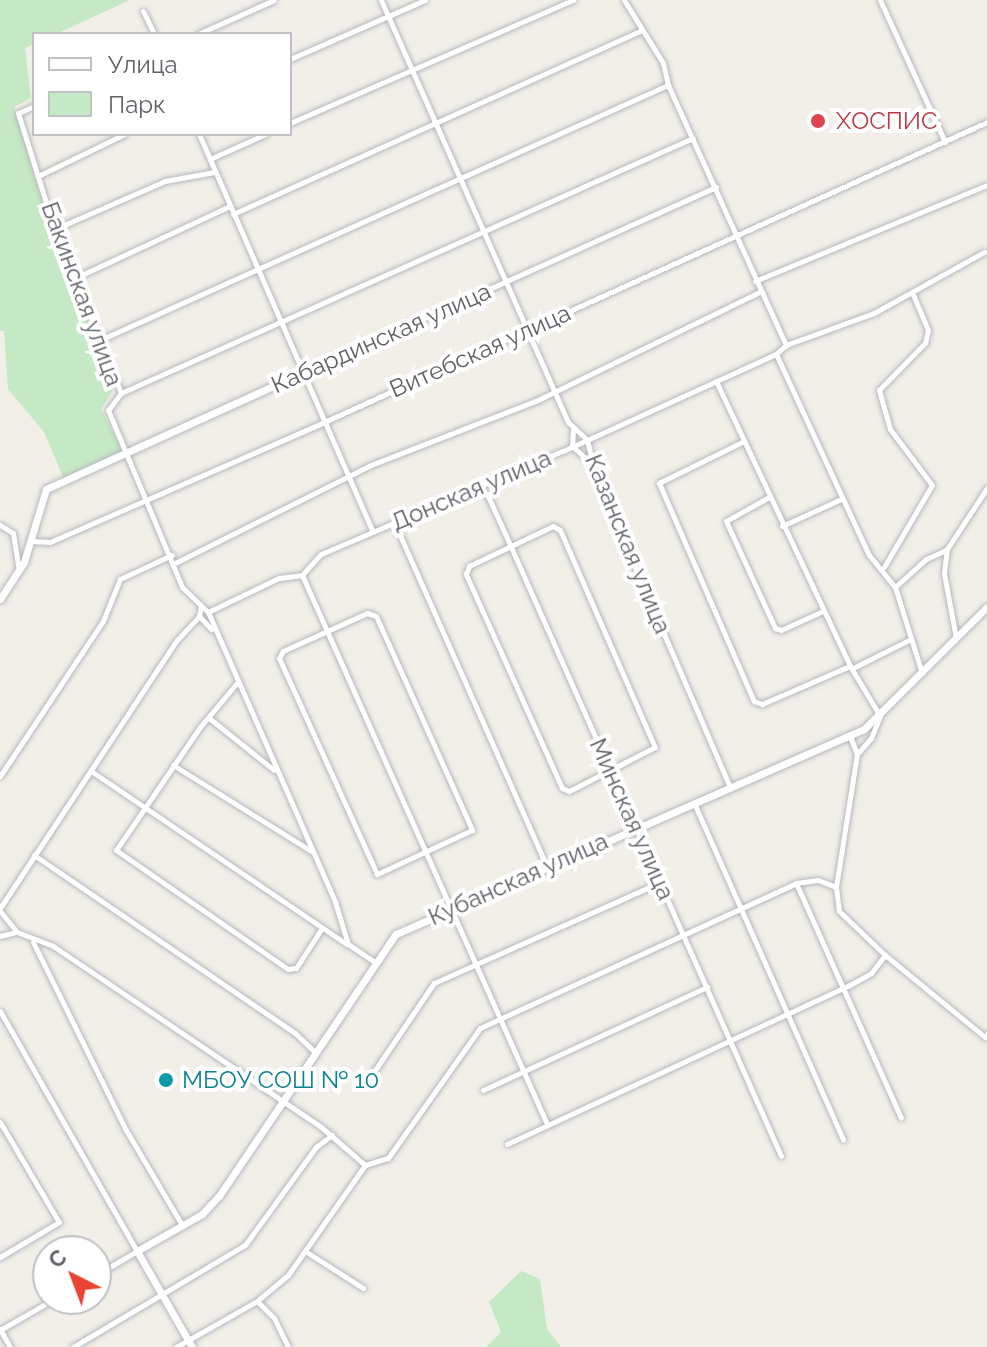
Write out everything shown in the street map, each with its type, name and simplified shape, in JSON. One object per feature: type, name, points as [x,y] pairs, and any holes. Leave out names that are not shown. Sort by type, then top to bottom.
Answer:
[{"type":"street","points":[[202,32],[274,0]]},
{"type":"street","name":"Казанская улица","points":[[381,0],[413,69],[433,123],[573,428],[587,440],[591,462],[730,787]]},
{"type":"street","points":[[292,58],[425,0]]},
{"type":"street","points":[[292,122],[573,0]]},
{"type":"street","points":[[624,0],[663,63],[668,85],[738,237],[759,292],[786,345]]},
{"type":"street","points":[[880,0],[945,142]]},
{"type":"street","points":[[143,11],[153,32]]},
{"type":"street","points":[[233,214],[642,30]]},
{"type":"street","points":[[100,340],[668,85]]},
{"type":"street","name":"Бакинская улица","points":[[32,107],[18,113],[55,229],[121,393],[108,410],[172,555],[182,587],[208,612]]},
{"type":"street","name":"Витебская улица","points":[[29,541],[50,542],[738,237],[987,122]]},
{"type":"street","points":[[40,175],[121,136]]},
{"type":"street","points":[[200,136],[322,423],[373,532]]},
{"type":"street","points":[[210,159],[262,136]]},
{"type":"street","points":[[121,393],[282,324],[693,138]]},
{"type":"street","points":[[55,229],[165,181],[214,172]]},
{"type":"street","points":[[755,281],[987,185]]},
{"type":"street","name":"Кабардинская улица","points":[[29,541],[46,489],[716,187]]},
{"type":"street","points":[[75,278],[228,207]]},
{"type":"street","name":"Донская улица","points":[[208,612],[279,578],[302,575],[321,554],[587,440],[776,354],[786,345],[913,294],[984,252]]},
{"type":"street","points":[[175,563],[348,479],[556,391],[759,292]]},
{"type":"street","points":[[884,567],[932,485],[890,429],[879,390],[925,343],[928,330],[913,294]]},
{"type":"street","points":[[776,354],[869,555],[884,567],[895,587],[909,640],[922,673]]},
{"type":"street","points":[[716,381],[823,611],[880,716],[871,738],[857,754]]},
{"type":"street","points":[[573,428],[572,446],[591,462]]},
{"type":"street","points":[[744,441],[659,483],[754,701],[762,704],[909,640]]},
{"type":"street","name":"Минская улица","points":[[475,488],[487,494],[781,1156]]},
{"type":"street","points":[[956,638],[944,573],[947,549],[987,488]]},
{"type":"street","points":[[769,497],[726,521],[775,628],[823,611]]},
{"type":"street","points":[[782,526],[841,499]]},
{"type":"street","points":[[395,524],[399,544],[546,865]]},
{"type":"street","points":[[0,525],[13,533],[13,559],[20,572]]},
{"type":"street","points":[[553,526],[560,530],[655,747],[612,772],[569,791],[562,788],[466,569],[511,547],[553,526]]},
{"type":"street","points":[[0,599],[20,572],[29,541]]},
{"type":"street","points":[[895,587],[926,559],[947,549]]},
{"type":"street","points":[[0,776],[103,621],[120,579],[172,555]]},
{"type":"street","points":[[302,575],[547,1124]]},
{"type":"street","points":[[201,607],[199,616],[177,640],[0,910],[17,932],[33,942],[53,946],[332,1135],[365,1165]]},
{"type":"street","name":"Кубанская улица","points":[[112,1266],[182,1225],[219,1196],[396,934],[546,865],[850,736],[880,716],[987,607]]},
{"type":"street","points":[[208,612],[211,629],[312,851],[348,944]]},
{"type":"street","points":[[367,613],[376,616],[466,812],[470,833],[382,873],[373,871],[279,658],[283,651],[327,630],[367,613]]},
{"type":"street","points":[[199,616],[211,629]]},
{"type":"street","points":[[236,684],[144,807],[118,845],[119,854],[288,969],[296,968],[322,928]]},
{"type":"street","points":[[209,718],[275,771]]},
{"type":"street","points":[[850,736],[857,754],[836,887],[839,911],[885,955],[986,1037]]},
{"type":"street","points":[[173,765],[312,851]]},
{"type":"street","points":[[91,771],[375,962]]},
{"type":"street","points":[[694,802],[843,1140]]},
{"type":"street","points":[[34,855],[295,1033],[316,1053]]},
{"type":"street","points":[[176,1347],[189,1345],[257,1301],[288,1275],[365,1165],[388,1158],[480,1028],[796,883],[818,880],[836,887]]},
{"type":"street","points":[[371,1076],[434,983],[661,882]]},
{"type":"street","points":[[796,883],[901,1118]]},
{"type":"street","points":[[0,936],[17,932]]},
{"type":"street","points":[[33,942],[126,1130],[182,1225]]},
{"type":"street","points":[[507,1144],[844,988],[871,973],[885,955]]},
{"type":"street","points":[[483,1090],[707,987]]},
{"type":"street","points":[[0,1011],[189,1345]]},
{"type":"street","points":[[0,1122],[59,1222],[0,1257]]},
{"type":"street","points":[[73,1347],[245,1245],[316,1147],[332,1135]]},
{"type":"street","points":[[305,1251],[363,1288]]},
{"type":"street","points":[[257,1301],[270,1311],[288,1347]]},
{"type":"street","points":[[10,1347],[0,1330],[32,1312]]},
{"type":"green space","points":[[0,0],[130,0],[60,32],[32,32],[32,45],[25,48],[31,98],[14,107],[52,234],[115,387],[101,409],[122,450],[64,479],[44,432],[8,389],[4,331],[0,331]]},
{"type":"green space","points":[[521,1271],[540,1279],[547,1329],[561,1347],[486,1347],[501,1332],[489,1302]]},
{"type":"place","name":"ХОСПИС","points":[[818,121]]},
{"type":"place","name":"МБОУ СОШ № 10","points":[[166,1080]]}]
